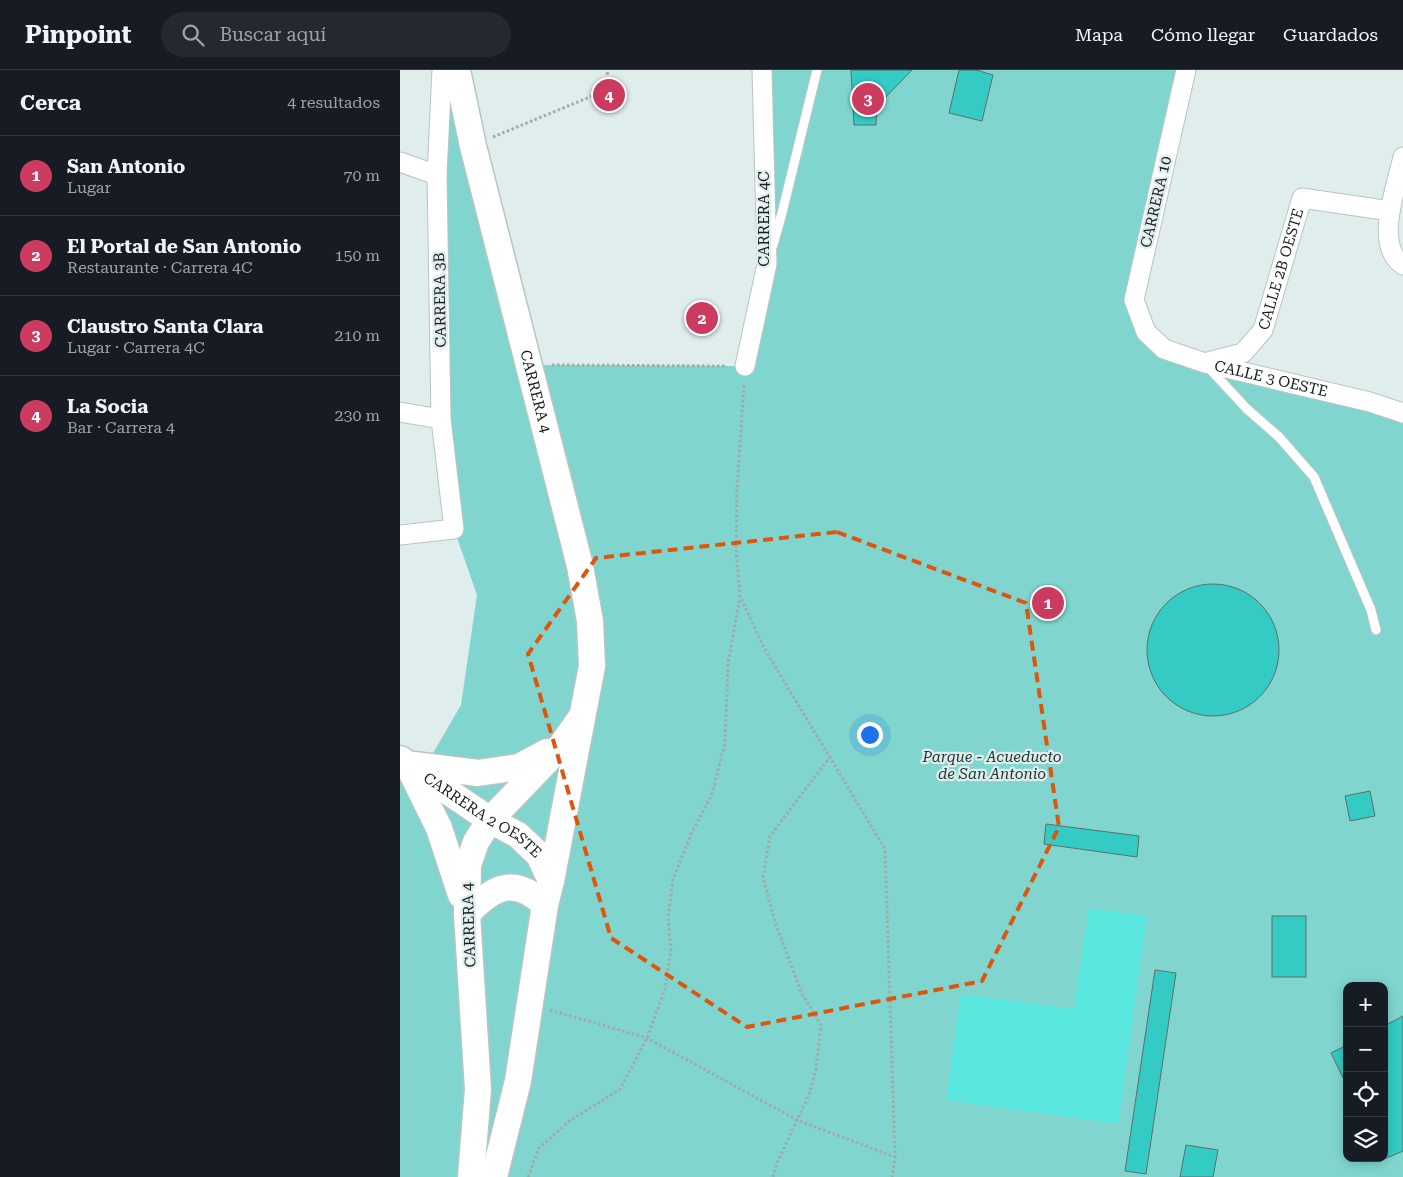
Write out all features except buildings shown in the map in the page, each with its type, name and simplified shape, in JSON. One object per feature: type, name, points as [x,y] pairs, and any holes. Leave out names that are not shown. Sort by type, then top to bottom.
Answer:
[{"type":"main road","name":"CARRERA 4","points":[[457,70],[473,146],[580,566],[590,621],[592,666],[548,893],[518,1081],[494,1177]]},
{"type":"main road","name":"CARRERA 4","points":[[471,1177],[478,1089],[467,914],[468,865],[476,842],[490,820],[560,746],[584,714]]},
{"type":"main road","points":[[404,762],[478,773],[519,767],[560,746]]},
{"type":"main road","points":[[404,762],[439,828],[467,914],[491,892],[505,888],[520,888],[534,894],[548,893]]},
{"type":"main road","name":"CARRERA 2 OESTE","points":[[404,762],[490,820],[518,835],[539,855],[548,893]]},
{"type":"street","name":"CARRERA 3B","points":[[400,535],[454,529],[442,419],[437,175],[442,70]]},
{"type":"street","name":"CARRERA 4C","points":[[745,366],[767,264],[762,70]]},
{"type":"street","name":"CARRERA 10","points":[[1146,332],[1134,300],[1186,70]]},
{"type":"street","points":[[400,162],[437,175]]},
{"type":"street","points":[[1402,168],[1390,211],[1388,238],[1390,250],[1403,265]]},
{"type":"street","name":"CALLE 2B OESTE","points":[[1205,363],[1243,353],[1263,330],[1302,198],[1390,211]]},
{"type":"street","name":"CALLE 3 OESTE","points":[[1146,332],[1164,349],[1205,363],[1370,402],[1403,413]]},
{"type":"street","points":[[400,412],[442,419]]},
{"type":"lane","points":[[767,264],[782,213],[817,70]]},
{"type":"lane","points":[[1205,363],[1247,409],[1278,437],[1314,477],[1371,610],[1376,630]]},
{"type":"path","points":[[488,140],[609,89],[606,70]]},
{"type":"path","points":[[528,1177],[539,1148],[571,1120],[620,1089],[647,1038],[665,989],[671,949],[668,918],[673,879],[692,832],[712,794],[725,743],[728,663],[740,596],[736,539],[737,490],[745,366],[529,365]]},
{"type":"path","points":[[740,596],[764,648],[885,849],[895,1157],[892,1177]]},
{"type":"path","points":[[773,1177],[777,1163],[809,1095],[816,1069],[821,1025],[802,994],[776,925],[763,878],[770,836],[830,757]]},
{"type":"path","points":[[542,1007],[647,1038],[797,1120],[895,1157]]},
{"type":"highlighted area","points":[[837,532],[1026,603],[1059,827],[982,981],[747,1027],[611,938],[528,654],[596,558]]},
{"type":"green space","name":"Parque - Acueducto de San Antonio","points":[[442,70],[529,365],[745,366],[767,264],[762,70],[1186,70],[1134,300],[1164,349],[1403,413],[1403,1177],[400,1177],[400,759],[432,755],[461,705],[477,595],[454,529],[441,419]]},
{"type":"shaded area","points":[[1089,908],[1147,916],[1118,1124],[946,1100],[961,994],[1074,1009]]},
{"type":"place","name":"La Socia","points":[[609,95]]},
{"type":"place","name":"Claustro Santa Clara","points":[[868,99]]},
{"type":"place","name":"El Portal de San Antonio","points":[[702,318]]},
{"type":"place","name":"San Antonio","points":[[1048,603]]}]
